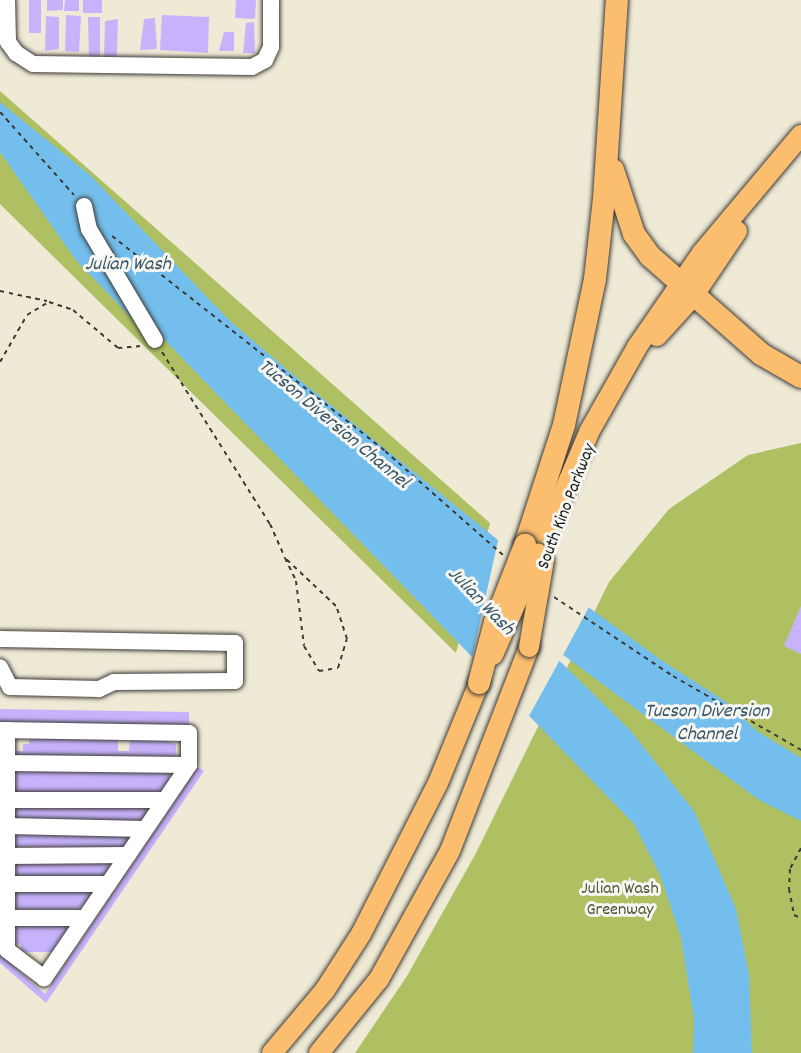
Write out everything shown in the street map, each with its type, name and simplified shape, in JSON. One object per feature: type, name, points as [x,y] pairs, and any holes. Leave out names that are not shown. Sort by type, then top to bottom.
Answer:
[{"type":"highway","points":[[479,683],[495,622],[536,552],[551,470],[582,352],[595,279],[607,148],[616,0]]},
{"type":"highway","points":[[607,148],[634,234],[650,256],[761,354],[801,377]]},
{"type":"main road","name":"South Kino Parkway","points":[[319,1053],[379,979],[450,851],[528,647],[536,552],[596,437],[686,289],[801,135]]},
{"type":"main road","name":"South Kino Parkway","points":[[686,289],[801,153]]},
{"type":"main road","points":[[272,1053],[325,990],[361,934],[438,783],[479,683]]},
{"type":"street","points":[[7,0],[8,42],[16,53],[33,64],[252,67],[265,60],[271,47],[271,0]]},
{"type":"street","points":[[84,206],[89,229],[154,340]]},
{"type":"street","points":[[0,639],[235,643],[235,681],[114,682],[99,689],[10,687],[0,667]]},
{"type":"street","points":[[4,730],[189,734],[189,765],[44,978],[7,950],[7,763],[4,730]]},
{"type":"street","points":[[7,763],[189,765]]},
{"type":"street","points":[[7,800],[165,800]]},
{"type":"street","points":[[7,826],[145,829]]},
{"type":"street","points":[[7,856],[128,855]]},
{"type":"street","points":[[7,884],[108,884]]},
{"type":"street","points":[[7,918],[85,918]]},
{"type":"path","points":[[0,112],[84,206]]},
{"type":"path","points":[[105,229],[385,451],[510,562]]},
{"type":"path","points":[[0,291],[73,310],[118,348],[137,349],[154,340],[265,514],[285,558],[296,581],[304,646],[319,671],[338,668],[347,639],[336,606],[285,558]]},
{"type":"path","points":[[0,362],[27,315],[49,302]]},
{"type":"path","points":[[553,596],[654,664],[801,750]]},
{"type":"path","points":[[801,848],[790,869],[789,889],[794,915],[801,918]]},
{"type":"green space","points":[[0,91],[490,523],[456,653],[0,204]]},
{"type":"green space","name":"Julian Wash Greenway","points":[[801,443],[801,1053],[355,1053],[407,976],[476,853],[609,582],[669,509],[748,455]]},
{"type":"water","name":"Julian Wash","points":[[0,102],[90,175],[231,322],[285,368],[514,553],[661,660],[726,702],[757,731],[801,758],[801,821],[759,800],[524,626],[630,730],[694,811],[736,909],[749,974],[752,1053],[693,1053],[694,1019],[681,938],[660,875],[634,824],[155,330],[144,331],[75,259],[0,152]]},
{"type":"pier","points":[[499,536],[590,605],[562,657],[552,650],[561,658],[529,716],[472,658]]},
{"type":"building","points":[[29,0],[41,0],[41,33],[29,33]]},
{"type":"building","points":[[47,0],[63,0],[63,10],[47,11]]},
{"type":"building","points":[[65,0],[79,0],[79,11],[64,11]]},
{"type":"building","points":[[83,0],[102,0],[102,13],[83,13]]},
{"type":"building","points":[[236,0],[256,0],[255,19],[235,18]]},
{"type":"building","points":[[66,15],[81,16],[79,52],[65,51]]},
{"type":"building","points":[[162,15],[209,17],[208,53],[160,50]]},
{"type":"building","points":[[46,16],[59,17],[59,49],[45,51]]},
{"type":"building","points":[[88,17],[100,17],[100,57],[89,57]]},
{"type":"building","points":[[155,18],[157,49],[140,50],[144,19]]},
{"type":"building","points":[[118,19],[117,56],[104,57],[105,21]]},
{"type":"building","points":[[254,22],[255,53],[243,53],[246,23]]},
{"type":"building","points":[[224,32],[234,32],[234,51],[219,51]]},
{"type":"building","points":[[801,606],[801,654],[784,646]]},
{"type":"building","points":[[0,709],[189,712],[189,725],[0,723]]},
{"type":"building","points":[[29,737],[118,739],[118,751],[129,751],[130,738],[162,739],[176,744],[176,759],[16,756],[16,751],[23,751],[23,744],[29,744]]},
{"type":"building","points":[[198,767],[204,771],[46,1003],[0,963],[0,954],[45,994]]},
{"type":"building","points":[[15,771],[169,772],[169,783],[162,793],[15,792]]},
{"type":"building","points":[[15,806],[146,808],[146,818],[143,821],[15,819]]},
{"type":"building","points":[[15,834],[127,835],[127,845],[124,848],[15,847]]},
{"type":"building","points":[[108,862],[108,873],[104,876],[16,876],[16,863]]},
{"type":"building","points":[[15,890],[92,891],[92,899],[78,909],[15,909]]},
{"type":"building","points":[[15,926],[66,926],[66,938],[52,952],[21,952],[21,944],[15,944]]},
{"type":"water label","name":"Tucson Diversion Channel","points":[[333,425]]},
{"type":"water label","name":"Tucson Diversion Channel","points":[[707,724]]}]
